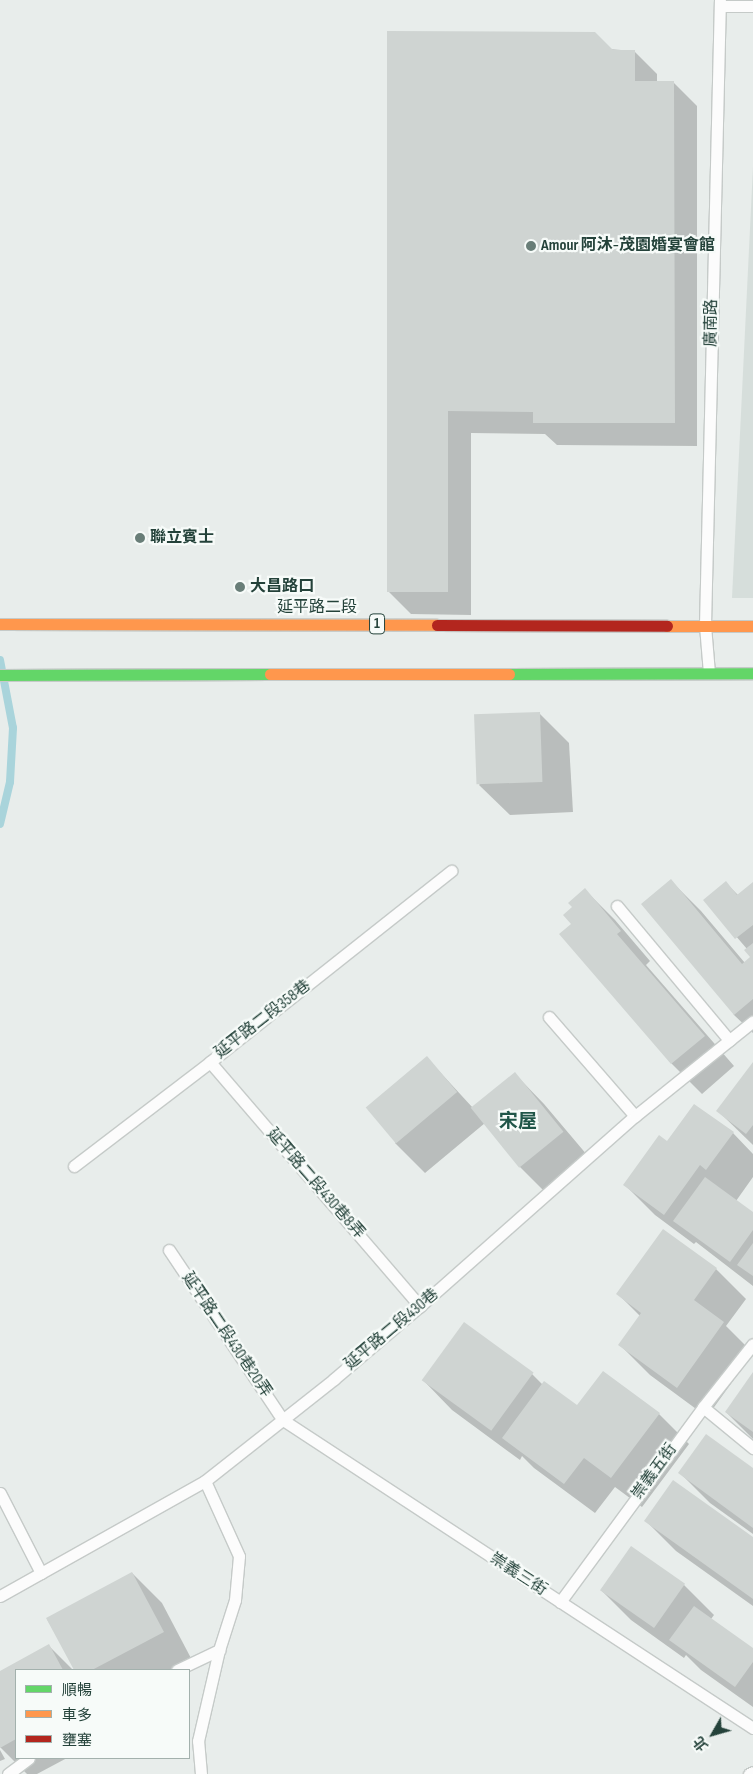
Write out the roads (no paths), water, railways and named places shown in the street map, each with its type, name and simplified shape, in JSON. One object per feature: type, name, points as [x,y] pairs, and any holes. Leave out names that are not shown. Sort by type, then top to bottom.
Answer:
[{"type":"main road","name":"延平路二段","points":[[0,624],[753,626]]},
{"type":"main road","points":[[0,675],[753,673]]},
{"type":"lane","name":"廣南路","points":[[709,673],[705,625],[720,3],[753,6]]},
{"type":"lane","name":"延平路二段358巷","points":[[74,1166],[210,1062],[451,871]]},
{"type":"lane","points":[[617,906],[729,1040]]},
{"type":"lane","points":[[549,1017],[635,1116]]},
{"type":"lane","name":"延平路二段430巷","points":[[0,1596],[205,1481],[283,1420],[420,1306],[635,1116],[753,1021]]},
{"type":"lane","name":"延平路二段430巷8弄","points":[[210,1062],[420,1306]]},
{"type":"lane","name":"延平路二段430巷20弄","points":[[168,1250],[283,1420]]},
{"type":"lane","name":"崇義五街","points":[[560,1602],[703,1407],[753,1344]]},
{"type":"lane","points":[[703,1407],[753,1448]]},
{"type":"lane","name":"崇義三街","points":[[283,1420],[753,1728]]},
{"type":"lane","points":[[202,1774],[198,1741],[219,1650],[235,1600],[239,1556],[205,1481]]},
{"type":"lane","points":[[0,1493],[41,1574]]},
{"type":"lane","points":[[180,1669],[219,1650]]},
{"type":"lane","points":[[8,1774],[28,1759]]},
{"type":"lane","points":[[749,1774],[753,1772]]},
{"type":"waterway","points":[[0,660],[13,728],[10,782],[0,824]]},
{"type":"place","name":"Amour 阿沐-茂園婚宴會館","points":[[531,246]]},
{"type":"place","name":"聯立賓士","points":[[140,538]]},
{"type":"place","name":"大昌路口","points":[[240,587]]},
{"type":"district","name":"宋屋","points":[[518,1122]]}]
